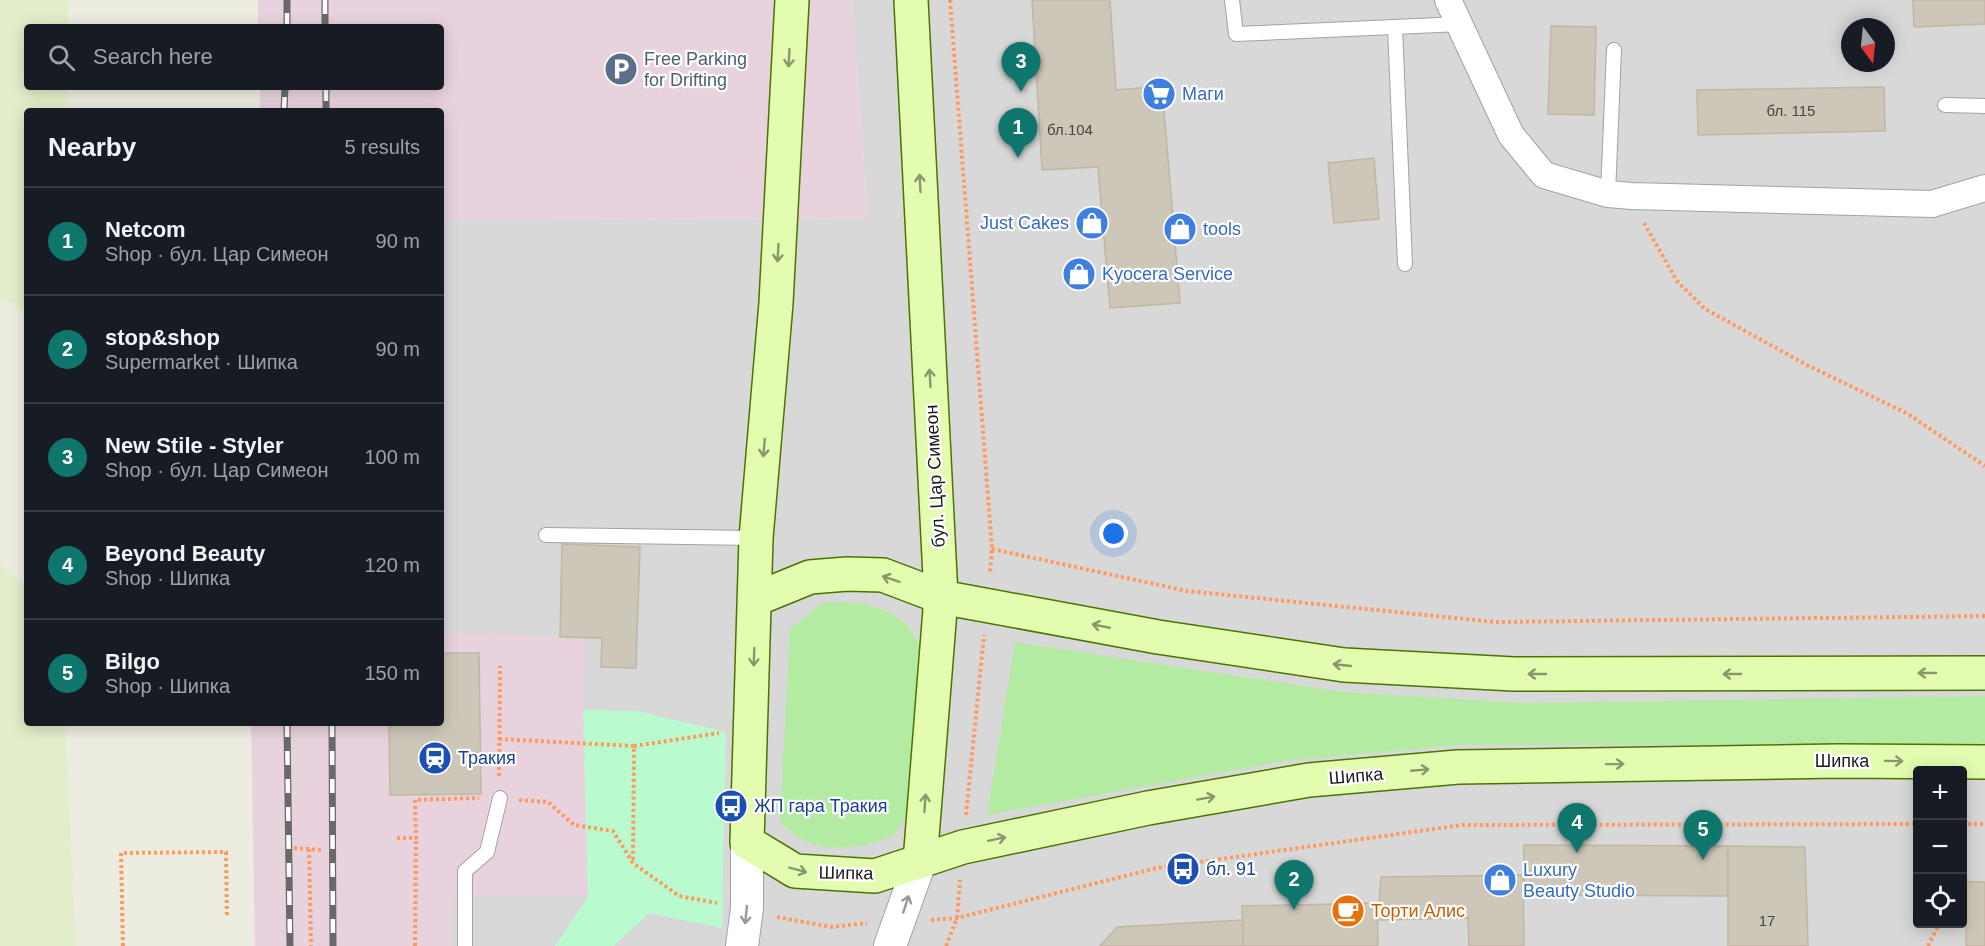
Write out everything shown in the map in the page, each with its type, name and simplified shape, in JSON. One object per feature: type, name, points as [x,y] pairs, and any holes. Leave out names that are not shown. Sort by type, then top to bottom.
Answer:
[{"type":"main road","points":[[747,842],[756,599],[756,538],[776,303],[792,0]]},
{"type":"main road","name":"бул. Цар Симеон","points":[[911,0],[941,597],[920,862]]},
{"type":"main road","points":[[756,599],[810,577],[847,574],[883,575],[941,597],[1158,637],[1344,665],[1514,674],[1985,673]]},
{"type":"main road","name":"Шипка","points":[[747,842],[795,871],[875,876],[963,847],[1148,808],[1309,780],[1458,767],[1838,760],[1985,762]]},
{"type":"street","points":[[1448,0],[1511,135],[1544,175],[1620,195],[1932,204],[1985,188]]},
{"type":"street","points":[[742,946],[747,908],[747,842]]},
{"type":"street","name":"бул. Цар Симеон","points":[[890,946],[920,862]]},
{"type":"lane","points":[[1232,0],[1236,34],[1461,24]]},
{"type":"lane","points":[[1395,27],[1404,264]]},
{"type":"lane","points":[[1614,50],[1620,195]]},
{"type":"lane","points":[[1945,105],[1985,106]]},
{"type":"lane","points":[[546,535],[756,538]]},
{"type":"lane","points":[[465,946],[465,871],[487,852],[500,798]]},
{"type":"path","points":[[946,946],[957,918],[992,549],[950,0]]},
{"type":"path","points":[[1620,195],[1677,281],[1705,309],[1807,365],[1908,414],[1985,466]]},
{"type":"path","points":[[992,549],[1186,591],[1495,622],[1985,616]]},
{"type":"path","points":[[415,946],[415,800],[500,798],[500,666]]},
{"type":"path","points":[[499,739],[634,746],[726,732]]},
{"type":"path","points":[[633,863],[634,746]]},
{"type":"path","points":[[957,918],[1157,868],[1462,825],[1913,824]]},
{"type":"path","points":[[1967,824],[1985,824]]},
{"type":"path","points":[[397,837],[416,838]]},
{"type":"path","points":[[294,849],[322,850]]},
{"type":"path","points":[[309,849],[311,946]]},
{"type":"path","points":[[123,946],[121,853],[226,852],[227,915]]},
{"type":"path","points":[[1928,946],[1937,928]]},
{"type":"shaded area","points":[[258,0],[852,0],[868,218],[444,221],[444,108],[260,108],[260,90],[444,90],[444,24],[258,24]]},
{"type":"shaded area","points":[[852,0],[1985,0],[1985,946],[419,946],[441,726],[444,726],[444,221],[868,218]]},
{"type":"shaded area","points":[[444,632],[585,637],[583,710],[588,897],[453,895],[452,946],[255,946],[251,726],[444,726]]},
{"type":"green space","points":[[0,0],[68,0],[68,24],[24,24],[24,90],[67,90],[67,108],[24,108],[24,312],[5,299],[0,305]]},
{"type":"green space","points":[[0,565],[24,585],[24,726],[65,726],[76,946],[0,946]]},
{"type":"green space","points":[[853,602],[892,614],[907,626],[919,644],[911,807],[894,836],[860,846],[824,847],[802,839],[780,822],[790,629],[822,603]]},
{"type":"green space","points":[[1015,642],[1343,692],[1524,703],[1985,696],[1985,744],[1459,745],[1284,761],[987,815]]},
{"type":"green space","points":[[583,710],[636,711],[726,732],[722,928],[649,913],[614,946],[555,946],[588,897]]},
{"type":"building","points":[[1032,0],[1110,0],[1116,90],[1162,86],[1180,303],[1110,308],[1098,167],[1042,170]]},
{"type":"building","points":[[1913,0],[1985,0],[1985,24],[1914,27]]},
{"type":"building","points":[[1551,26],[1596,27],[1594,115],[1548,114]]},
{"type":"building","points":[[1884,87],[1885,131],[1698,135],[1697,90]]},
{"type":"building","points":[[1374,158],[1379,219],[1334,223],[1328,163]]},
{"type":"building","points":[[562,544],[640,547],[636,668],[601,667],[602,638],[560,637]]},
{"type":"building","name":"Тракия","points":[[444,653],[479,653],[481,794],[390,795],[389,726],[444,726]]},
{"type":"building","points":[[1524,845],[1728,846],[1728,896],[1524,895]]},
{"type":"building","points":[[1728,846],[1805,847],[1808,946],[1728,946]]},
{"type":"building","points":[[1523,875],[1524,946],[1469,946],[1468,918],[1378,920],[1381,877]]},
{"type":"building","points":[[1967,882],[1985,882],[1985,946],[1966,946]]},
{"type":"building","points":[[1377,903],[1378,946],[1243,946],[1242,906]]},
{"type":"building","points":[[1243,920],[1243,946],[1100,946],[1117,927]]},
{"type":"railway","points":[[287,0],[287,24]]},
{"type":"railway","points":[[325,0],[325,24]]},
{"type":"railway","points":[[284,108],[285,90]]},
{"type":"railway","points":[[326,90],[326,108]]},
{"type":"railway","points":[[287,726],[290,946]]},
{"type":"railway","points":[[332,726],[333,946]]},
{"type":"place","name":"Free Parking for Drifting","points":[[621,69]]},
{"type":"place","name":"New Stile - Styler","points":[[1021,92]]},
{"type":"place","name":"Маги","points":[[1159,94]]},
{"type":"place","name":"Netcom","points":[[1018,158]]},
{"type":"place","name":"Just Cakes","points":[[1092,223]]},
{"type":"place","name":"tools","points":[[1180,229]]},
{"type":"place","name":"Kyocera Service","points":[[1079,274]]},
{"type":"place","name":"Тракия","points":[[435,758]]},
{"type":"place","name":"ЖП гара Тракия","points":[[731,806]]},
{"type":"place","name":"Beyond Beauty","points":[[1577,853]]},
{"type":"place","name":"Bilgo","points":[[1703,860]]},
{"type":"place","name":"бл. 91","points":[[1183,869]]},
{"type":"place","name":"Luxury Beauty Studio","points":[[1500,880]]},
{"type":"place","name":"stop&shop","points":[[1294,910]]},
{"type":"place","name":"Торти Алис","points":[[1348,911]]}]
